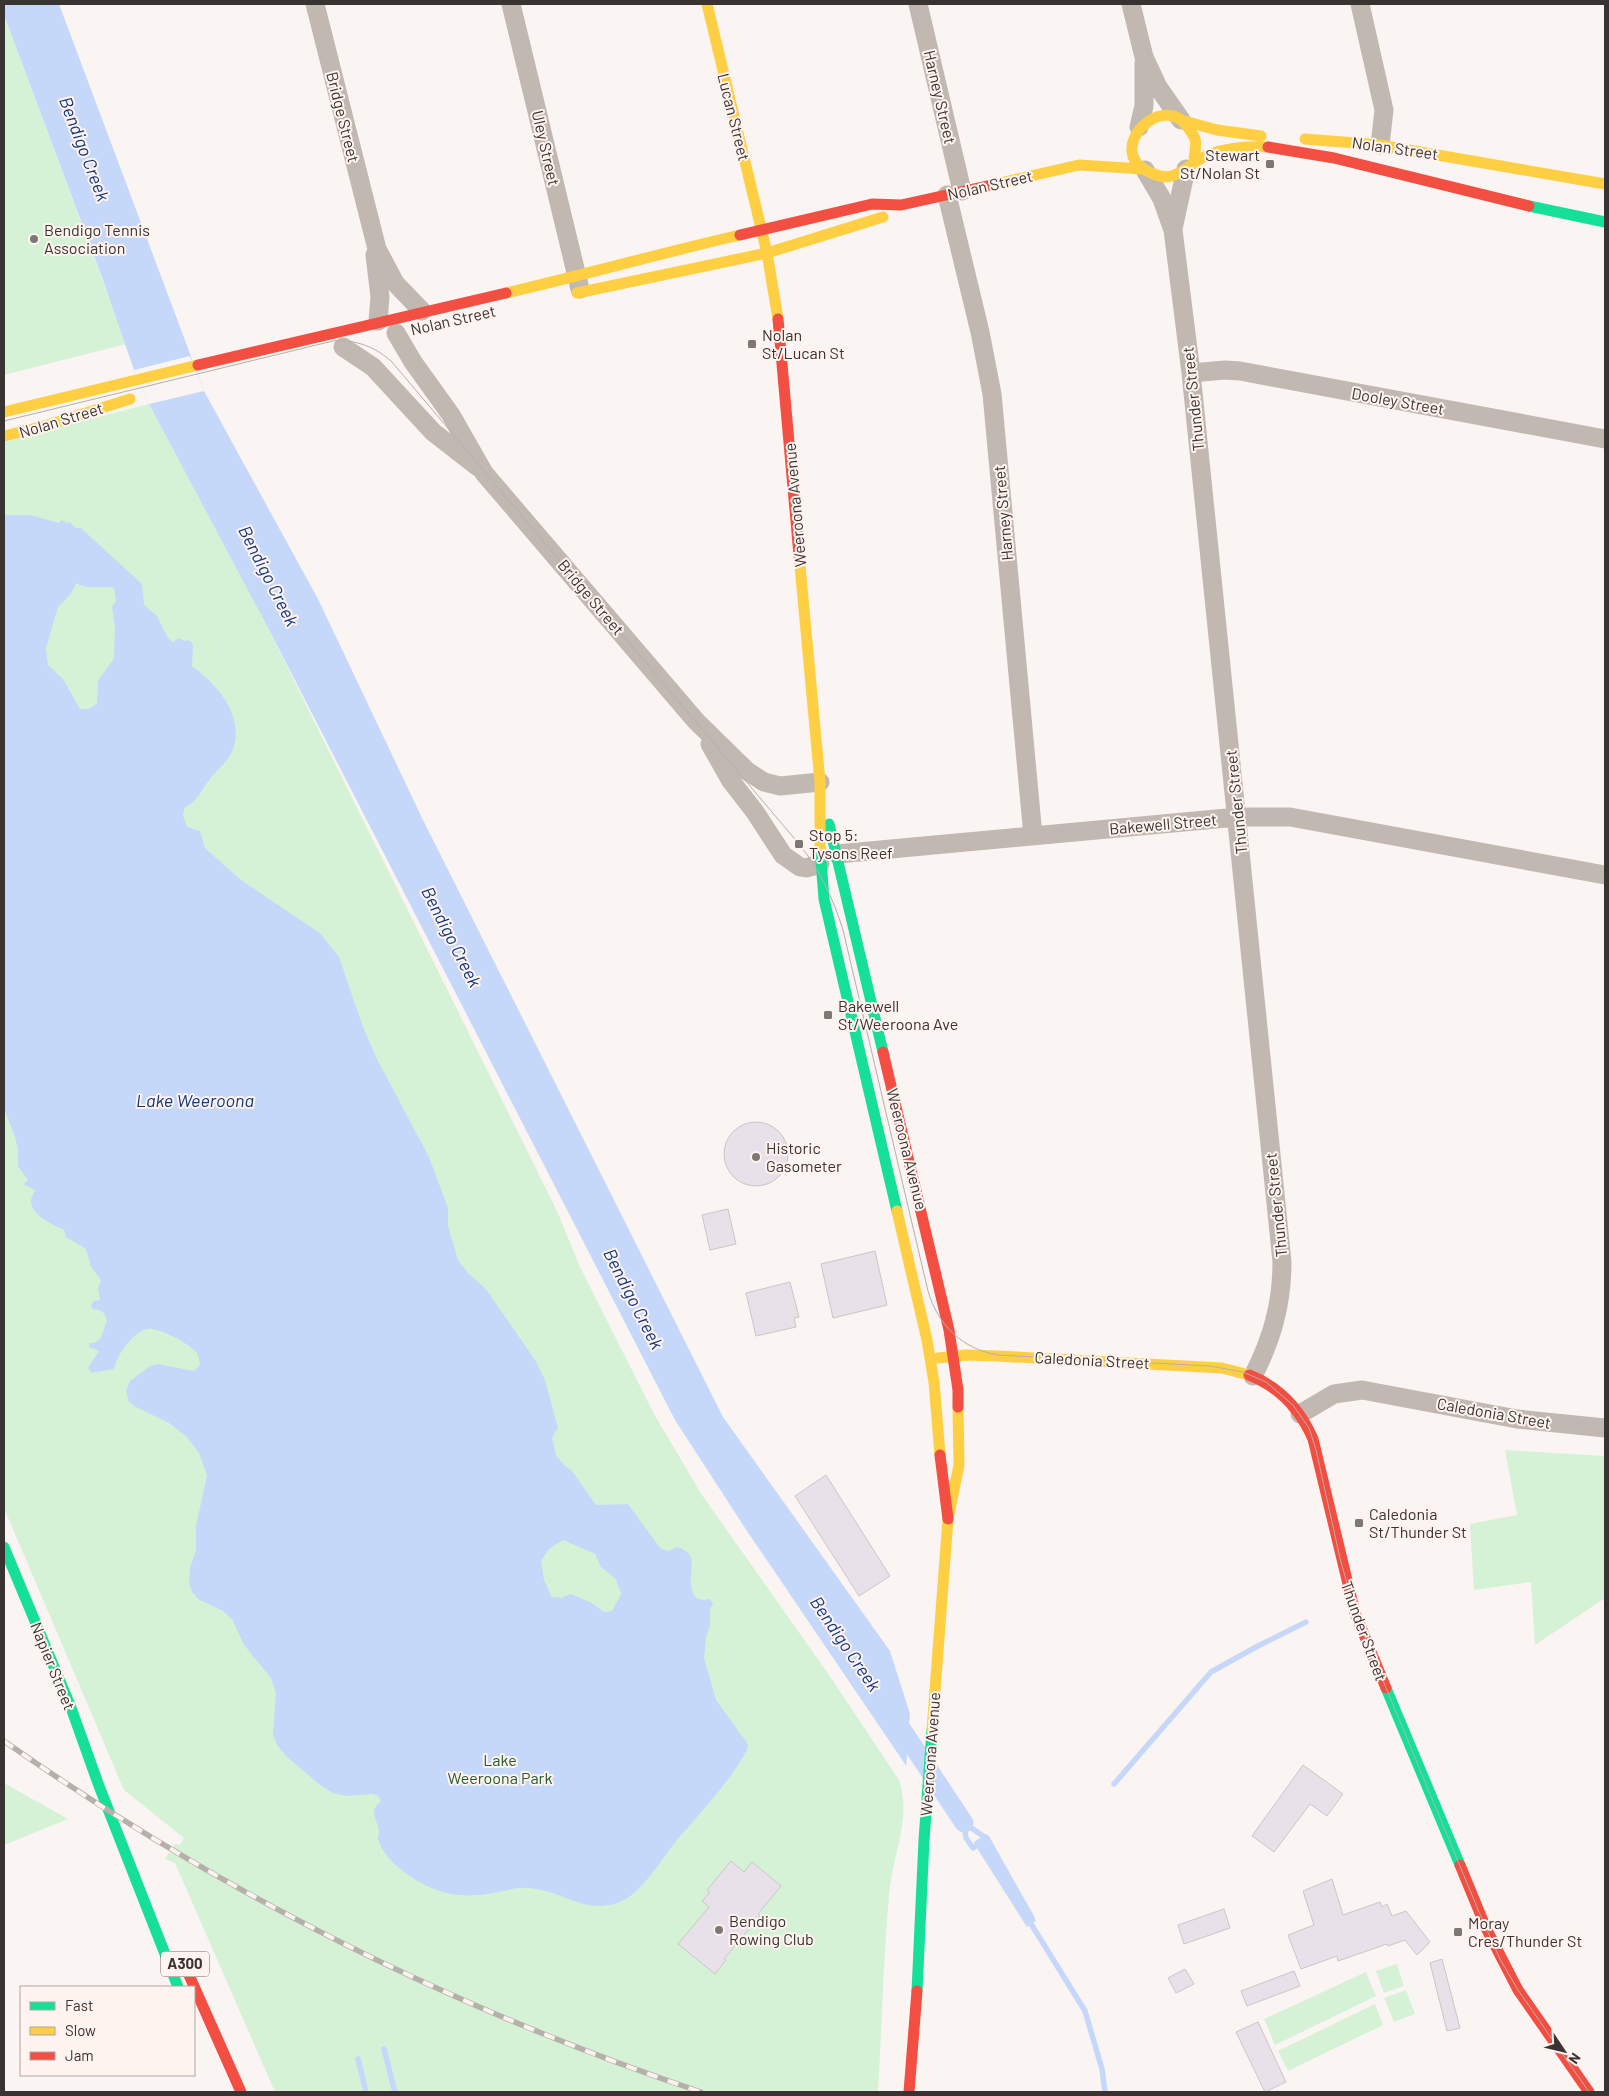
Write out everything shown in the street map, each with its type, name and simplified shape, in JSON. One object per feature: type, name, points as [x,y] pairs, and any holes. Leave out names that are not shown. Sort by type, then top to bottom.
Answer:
[{"type":"main road","name":"Lucan Street","points":[[707,4],[762,230]]},
{"type":"main road","points":[[1119,144],[1154,117],[1170,116],[1182,121],[1235,133],[1278,137]]},
{"type":"main road","points":[[1137,130],[1133,140],[1133,152],[1144,169],[1163,177],[1179,174],[1190,166],[1195,139],[1182,121]]},
{"type":"main road","name":"Nolan Street","points":[[1295,138],[1380,145],[1605,184]]},
{"type":"main road","points":[[1376,168],[1380,145]]},
{"type":"main road","name":"Nolan Street","points":[[1190,166],[1203,156],[1222,150],[1254,146],[1296,151],[1376,168],[1540,209],[1605,222]]},
{"type":"main road","name":"Nolan Street","points":[[561,296],[579,284],[673,250],[872,204],[901,205],[1079,165],[1097,156]]},
{"type":"main road","name":"Nolan Street","points":[[1079,165],[1144,169]]},
{"type":"main road","name":"Nolan Street","points":[[4,412],[194,366],[211,366],[391,328],[422,310],[767,253],[880,219],[901,205]]},
{"type":"main road","name":"Weeroona Avenue","points":[[762,230],[780,338],[820,782],[820,864],[829,922],[930,1359],[948,1519]]},
{"type":"main road","points":[[115,386],[120,402]]},
{"type":"main road","name":"Nolan Street","points":[[4,436],[48,425],[145,395]]},
{"type":"main road","name":"Weeroona Avenue","points":[[820,782],[954,1356],[959,1413],[959,1465],[948,1519],[924,1840],[917,1990],[909,2092]]},
{"type":"main road","points":[[820,864],[837,854]]},
{"type":"main road","name":"Caledonia Street","points":[[930,1359],[954,1356],[998,1356],[1210,1366],[1253,1376]]},
{"type":"main road","name":"Thunder Street","points":[[1253,1376],[1276,1389],[1300,1414],[1309,1428],[1357,1621],[1486,1928],[1518,1990],[1589,2092]]},
{"type":"main road","name":"Napier Street","points":[[4,1547],[75,1730],[122,1840],[178,1986]]},
{"type":"main road","name":"Napier Street","points":[[43,1672],[75,1730]]},
{"type":"main road","name":"Napier Street","points":[[122,1840],[168,1932]]},
{"type":"main road","name":"A300","points":[[177,1949],[194,1986]]},
{"type":"main road","name":"A300","points":[[195,1988],[241,2092]]},
{"type":"main road","name":"Weeroona Avenue","points":[[917,1990],[924,2057]]},
{"type":"main road","points":[[200,2036],[214,2030]]},
{"type":"street","name":"Bridge Street","points":[[316,4],[371,231],[379,288],[391,328],[412,362],[451,415],[484,473]]},
{"type":"street","name":"Uley Street","points":[[511,4],[579,284]]},
{"type":"street","name":"Harney Street","points":[[918,4],[992,394],[1033,836]]},
{"type":"street","points":[[1131,4],[1144,57],[1158,87],[1182,121]]},
{"type":"street","points":[[1360,4],[1384,110],[1380,145]]},
{"type":"street","points":[[1137,130],[1144,106],[1144,57]]},
{"type":"street","name":"Thunder Street","points":[[1173,230],[1190,166]]},
{"type":"street","name":"Thunder Street","points":[[1144,169],[1162,199],[1173,230],[1191,373],[1238,817],[1282,1262],[1282,1289],[1275,1322],[1270,1339],[1253,1376]]},
{"type":"street","name":"Bridge Street","points":[[371,231],[384,266],[395,283],[422,310]]},
{"type":"street","name":"Bridge Street","points":[[346,347],[377,371],[433,432],[484,473],[696,721],[747,771],[764,782],[780,786],[820,782]]},
{"type":"street","name":"Dooley Street","points":[[1191,373],[1225,370],[1240,371],[1605,439]]},
{"type":"street","name":"Bridge Street","points":[[696,721],[731,781],[755,812],[783,855],[800,867],[806,868],[820,864]]},
{"type":"street","name":"Bakewell Street","points":[[837,854],[1238,817],[1290,817],[1605,875]]},
{"type":"street","name":"Caledonia Street","points":[[1300,1414],[1334,1394],[1362,1390],[1517,1419],[1605,1428]]},
{"type":"street","points":[[1601,2092],[1605,2090]]},
{"type":"green space","name":"Bendigo Tennis Association","points":[[4,15],[126,344],[4,375]]},
{"type":"green space","name":"Lake Weeroona Park","points":[[149,404],[255,602],[557,1211],[579,1265],[654,1414],[702,1495],[829,1675],[899,1780],[903,1809],[900,1838],[889,1895],[878,2092],[275,2092],[175,1863],[165,1859],[175,1844],[180,1845],[184,1838],[124,1790],[4,1508],[4,441]]},
{"type":"green space","points":[[1505,1450],[1605,1456],[1605,1598],[1535,1645],[1531,1582],[1474,1590],[1470,1524],[1517,1515]]},
{"type":"green space","points":[[4,1783],[68,1819],[4,1845]]},
{"type":"green space","points":[[1397,1964],[1404,1986],[1384,1993],[1376,1971]]},
{"type":"green space","points":[[1366,1972],[1376,1996],[1275,2045],[1264,2019]]},
{"type":"green space","points":[[1406,1990],[1415,2014],[1394,2022],[1384,1998]]},
{"type":"green space","points":[[1375,2004],[1383,2025],[1288,2071],[1278,2051]]},
{"type":"water","points":[[4,4],[59,4],[204,391],[318,599],[423,820],[723,1417],[890,1651],[910,1714],[907,1767],[745,1528],[675,1420],[266,624],[149,404],[134,370],[104,283],[4,15]]},
{"type":"water","name":"Lake Weeroona","points":[[4,515],[30,515],[59,523],[62,520],[67,523],[70,522],[75,528],[81,528],[142,584],[144,605],[157,616],[168,638],[173,642],[179,638],[185,641],[189,640],[193,644],[192,666],[211,682],[226,702],[232,713],[236,737],[229,757],[196,798],[185,807],[183,815],[187,827],[200,831],[205,848],[241,880],[320,933],[339,957],[363,1027],[377,1059],[429,1157],[448,1208],[448,1226],[458,1260],[469,1274],[486,1289],[535,1360],[545,1380],[558,1428],[552,1438],[556,1455],[572,1471],[596,1505],[628,1504],[661,1549],[668,1551],[677,1547],[686,1551],[692,1562],[691,1582],[696,1598],[709,1599],[713,1603],[710,1610],[710,1625],[706,1637],[704,1658],[716,1700],[745,1740],[748,1745],[747,1750],[723,1786],[673,1845],[645,1882],[626,1899],[599,1906],[576,1902],[553,1893],[528,1888],[487,1894],[464,1895],[442,1892],[422,1884],[399,1868],[382,1848],[378,1839],[379,1832],[374,1816],[375,1809],[381,1801],[378,1796],[372,1794],[347,1796],[333,1793],[320,1785],[286,1756],[277,1745],[273,1734],[276,1693],[271,1678],[244,1645],[232,1619],[223,1611],[198,1599],[192,1592],[189,1583],[190,1568],[196,1550],[196,1526],[207,1475],[199,1453],[187,1437],[169,1423],[129,1402],[126,1391],[130,1381],[150,1366],[158,1364],[194,1371],[200,1365],[198,1355],[191,1348],[172,1336],[158,1330],[147,1329],[141,1331],[126,1345],[118,1357],[114,1369],[92,1373],[88,1368],[99,1351],[89,1347],[89,1343],[94,1343],[100,1339],[107,1321],[103,1312],[93,1310],[91,1305],[94,1301],[100,1300],[98,1288],[101,1280],[91,1267],[86,1249],[66,1237],[64,1230],[49,1223],[32,1206],[31,1200],[35,1190],[23,1184],[28,1180],[18,1166],[18,1150],[15,1137],[4,1109]],"holes":[[[76,583],[85,587],[114,588],[116,601],[112,607],[115,627],[114,658],[98,681],[97,704],[88,709],[80,709],[63,679],[48,665],[46,648],[58,607],[71,594]],[[563,1540],[595,1554],[601,1567],[616,1579],[621,1594],[612,1611],[604,1612],[592,1603],[571,1594],[561,1598],[552,1597],[544,1580],[541,1561],[549,1549]]]},
{"type":"water","points":[[986,1834],[989,1836],[1033,1914],[1036,1921],[1027,1927],[975,1845],[974,1842]]},
{"type":"pier","points":[[190,356],[204,391],[149,404],[134,370]]},
{"type":"pier","points":[[910,1714],[913,1717],[909,1767],[906,1769]]},
{"type":"building","name":"Historic Gasometer","points":[[756,1122],[774,1128],[782,1136],[788,1154],[782,1172],[774,1180],[756,1186],[738,1180],[730,1172],[724,1154],[730,1136],[738,1128]]},
{"type":"building","points":[[728,1209],[736,1244],[710,1250],[702,1215]]},
{"type":"building","points":[[875,1251],[887,1305],[833,1318],[821,1264]]},
{"type":"building","points":[[790,1282],[799,1317],[794,1318],[796,1327],[756,1336],[746,1293]]},
{"type":"building","points":[[826,1475],[890,1576],[859,1596],[795,1496]]},
{"type":"building","points":[[1303,1765],[1343,1794],[1327,1816],[1310,1804],[1274,1852],[1252,1836]]},
{"type":"building","name":"Bendigo Rowing Club","points":[[731,1861],[744,1872],[752,1862],[781,1886],[758,1914],[760,1916],[724,1959],[726,1960],[715,1974],[678,1944],[709,1907],[702,1901],[710,1892],[707,1890]]},
{"type":"building","points":[[1332,1879],[1343,1915],[1380,1902],[1382,1907],[1387,1904],[1392,1916],[1406,1911],[1430,1942],[1417,1955],[1405,1940],[1388,1946],[1387,1944],[1338,1961],[1337,1956],[1301,1969],[1288,1935],[1314,1925],[1303,1891]]},
{"type":"building","points":[[1224,1909],[1230,1928],[1184,1944],[1178,1925]]},
{"type":"building","points":[[1442,1959],[1460,2028],[1447,2031],[1430,1963]]},
{"type":"building","points":[[1185,1969],[1194,1984],[1176,1993],[1168,1978]]},
{"type":"building","points":[[1294,1971],[1300,1986],[1247,2006],[1241,1991]]},
{"type":"building","points":[[1258,2022],[1286,2082],[1265,2092],[1236,2032]]},
{"type":"waterway","points":[[1114,1784],[1211,1672],[1306,1622]]},
{"type":"waterway","name":"Bendigo Creek","points":[[895,1719],[964,1823]]},
{"type":"waterway","name":"Bendigo Creek","points":[[964,1823],[983,1836],[986,1841]]},
{"type":"waterway","name":"Bendigo Creek","points":[[964,1823],[966,1838],[973,1848],[977,1845],[983,1846]]},
{"type":"waterway","name":"Bendigo Creek","points":[[1028,1919],[1085,2011],[1102,2069],[1105,2092]]},
{"type":"waterway","points":[[384,2049],[395,2092]]},
{"type":"waterway","points":[[358,2059],[366,2092]]},
{"type":"tram line","points":[[4,421],[333,341],[349,341],[365,345],[379,352],[392,362],[799,844],[820,874],[843,930],[928,1291],[932,1303],[945,1325],[953,1334],[973,1347],[998,1355],[1210,1366],[1243,1372],[1266,1382],[1293,1405],[1309,1428],[1355,1613],[1479,1912],[1500,1959],[1518,1990],[1589,2092]]},
{"type":"railway","points":[[4,1741],[85,1796],[168,1847],[253,1896],[340,1942],[428,1984],[518,2023],[609,2059],[701,2092]]},
{"type":"traffic: fast","points":[[1529,206],[1605,222]]},
{"type":"traffic: fast","points":[[829,824],[883,1052]]},
{"type":"traffic: fast","points":[[820,848],[824,899],[897,1211]]},
{"type":"traffic: fast","points":[[4,1547],[70,1705],[99,1786],[178,1986]]},
{"type":"traffic: fast","points":[[1386,1688],[1460,1865]]},
{"type":"traffic: fast","points":[[917,1991],[924,1840],[932,1730]]},
{"type":"traffic: slow","points":[[707,4],[767,253],[778,319]]},
{"type":"traffic: slow","points":[[1194,162],[1195,139],[1189,129],[1178,118],[1166,115],[1153,119],[1142,127],[1134,138],[1132,150],[1136,162],[1149,172],[1167,177],[1182,172],[1202,158],[1218,152],[1239,147],[1268,147]]},
{"type":"traffic: slow","points":[[1184,121],[1217,130],[1261,136]]},
{"type":"traffic: slow","points":[[1305,139],[1380,145],[1605,184]]},
{"type":"traffic: slow","points":[[987,186],[1079,165],[1143,169]]},
{"type":"traffic: slow","points":[[577,293],[767,253],[883,217]]},
{"type":"traffic: slow","points":[[506,293],[740,235]]},
{"type":"traffic: slow","points":[[4,412],[198,365]]},
{"type":"traffic: slow","points":[[4,436],[48,425],[130,399]]},
{"type":"traffic: slow","points":[[799,555],[820,782],[820,848]]},
{"type":"traffic: slow","points":[[897,1211],[927,1340],[934,1382],[940,1455]]},
{"type":"traffic: slow","points":[[938,1358],[966,1355],[997,1356],[1222,1368],[1249,1375]]},
{"type":"traffic: slow","points":[[932,1730],[948,1519],[959,1465],[958,1407]]},
{"type":"traffic: jam","points":[[1268,147],[1334,158],[1529,206]]},
{"type":"traffic: jam","points":[[740,235],[872,204],[901,205],[987,186]]},
{"type":"traffic: jam","points":[[198,365],[506,293]]},
{"type":"traffic: jam","points":[[778,319],[799,555]]},
{"type":"traffic: jam","points":[[883,1052],[949,1330],[958,1390],[958,1407]]},
{"type":"traffic: jam","points":[[1249,1375],[1270,1386],[1288,1400],[1302,1418],[1313,1439],[1355,1613],[1386,1688]]},
{"type":"traffic: jam","points":[[940,1455],[948,1519]]},
{"type":"traffic: jam","points":[[1460,1865],[1486,1928],[1518,1990],[1589,2092]]},
{"type":"traffic: jam","points":[[181,1957],[194,1986]]},
{"type":"traffic: jam","points":[[195,1988],[241,2092]]},
{"type":"traffic: jam","points":[[909,2092],[917,1991]]},
{"type":"place","name":"Stewart St/Nolan St","points":[[1270,164]]},
{"type":"place","name":"Bendigo Tennis Association","points":[[34,239]]},
{"type":"place","name":"Nolan St/Lucan St","points":[[752,344]]},
{"type":"place","name":"Stop 5: Tysons Reef","points":[[799,844]]},
{"type":"place","name":"Bakewell St/Weeroona Ave","points":[[828,1015]]},
{"type":"place","name":"Historic Gasometer","points":[[756,1157]]},
{"type":"place","name":"Caledonia St/Thunder St","points":[[1359,1523]]},
{"type":"place","name":"Bendigo Rowing Club","points":[[719,1930]]},
{"type":"place","name":"Moray Cres/Thunder St","points":[[1458,1932]]}]
